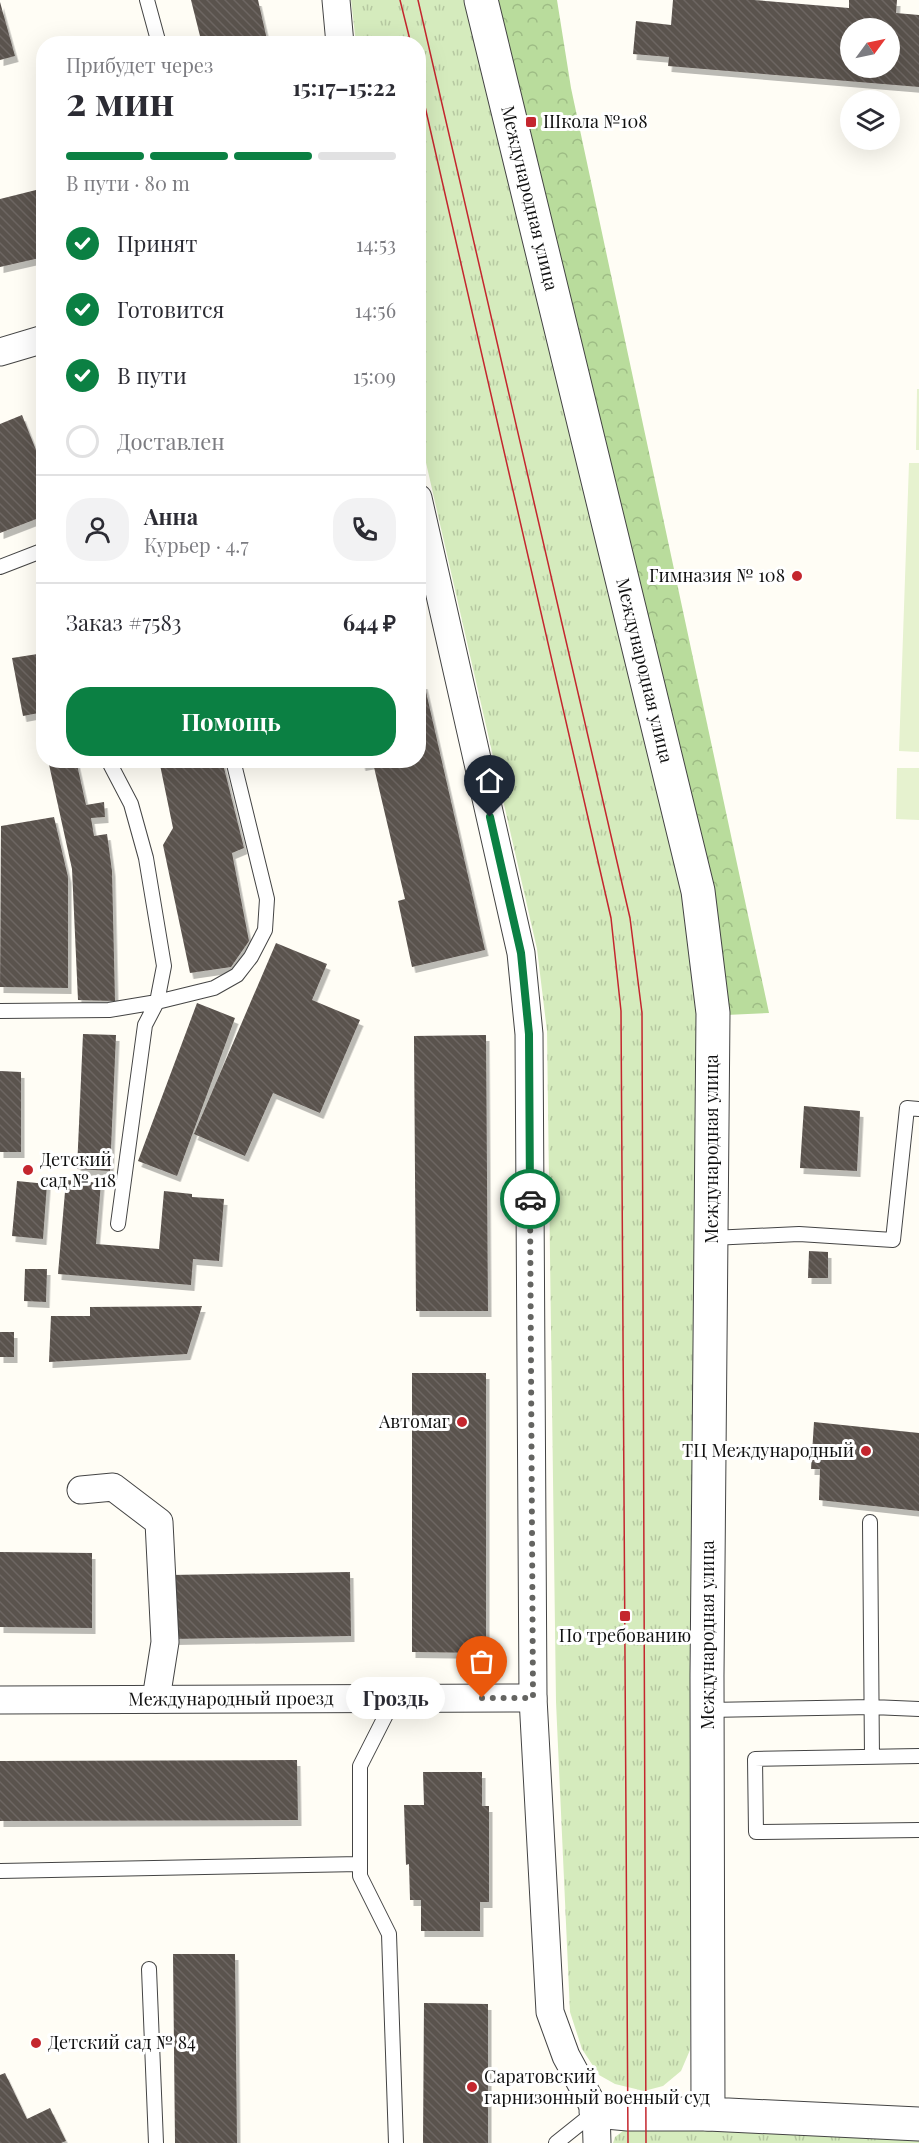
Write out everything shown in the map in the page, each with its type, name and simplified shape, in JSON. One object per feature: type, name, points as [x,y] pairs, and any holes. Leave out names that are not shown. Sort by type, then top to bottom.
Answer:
[{"type":"street","points":[[336,0],[339,36]]},
{"type":"street","name":"Международная улица","points":[[481,0],[698,891],[713,1013],[707,1710],[708,2114]]},
{"type":"street","points":[[0,352],[36,341]]},
{"type":"street","points":[[426,533],[521,953],[529,1034],[533,1698],[550,2012],[566,2056],[597,2127],[628,2114],[708,2114],[919,2124]]},
{"type":"street","points":[[81,1490],[113,1487],[159,1522],[165,1642],[156,1699]]},
{"type":"street","name":"Международный проезд","points":[[0,1700],[533,1698]]},
{"type":"lane","points":[[147,0],[157,36]]},
{"type":"lane","points":[[0,567],[36,553]]},
{"type":"lane","points":[[112,768],[131,804],[146,858],[164,966],[156,1002],[145,1025],[118,1224]]},
{"type":"lane","points":[[0,1011],[109,1010],[156,1002],[214,988],[237,975],[251,957],[265,930],[267,898],[236,768]]},
{"type":"lane","points":[[712,1238],[799,1234],[893,1240],[907,1108],[919,1109]]},
{"type":"lane","points":[[870,1522],[872,1757]]},
{"type":"lane","points":[[393,1699],[360,1766],[360,1876],[389,1934],[396,2143]]},
{"type":"lane","points":[[707,1710],[872,1707],[919,1709]]},
{"type":"lane","points":[[919,1756],[754,1759],[756,1832],[919,1830]]},
{"type":"lane","points":[[0,1871],[360,1864]]},
{"type":"lane","points":[[149,1969],[156,2143]]},
{"type":"lane","points":[[556,2143],[597,2127]]},
{"type":"green space","points":[[351,0],[469,0],[686,892],[698,1012],[690,2050],[681,2071],[663,2086],[644,2091],[615,2084],[599,2075],[582,2049],[570,2012],[556,1702],[547,1031],[537,949],[426,463],[426,36],[355,36]]},
{"type":"green space","points":[[493,0],[557,0],[571,88],[769,1013],[726,1015]]},
{"type":"green space","points":[[917,389],[919,389],[919,450],[916,450]]},
{"type":"green space","points":[[909,463],[919,463],[919,752],[899,751]]},
{"type":"green space","points":[[897,768],[919,768],[919,820],[896,819]]},
{"type":"green space","points":[[694,2124],[919,2135],[919,2143],[613,2143],[615,2137],[623,2131]]},
{"type":"building","points":[[191,0],[258,0],[266,36],[200,36]]},
{"type":"building","points":[[673,0],[754,0],[849,8],[849,0],[897,0],[896,13],[919,15],[919,87],[668,66],[669,57],[633,54],[636,21],[671,25]]},
{"type":"building","points":[[0,2],[15,56],[0,60]]},
{"type":"building","points":[[36,190],[36,259],[0,267],[0,199]]},
{"type":"building","points":[[22,415],[36,450],[36,519],[0,533],[0,424]]},
{"type":"building","points":[[36,654],[36,714],[23,716],[12,658]]},
{"type":"building","points":[[426,692],[485,950],[412,967],[398,901],[405,899],[374,768],[426,768]]},
{"type":"building","points":[[50,768],[78,768],[86,805],[104,802],[105,817],[91,818],[94,836],[107,834],[112,871],[115,1001],[78,1000],[72,869]]},
{"type":"building","points":[[161,768],[224,768],[244,848],[232,853],[249,941],[231,967],[190,973],[163,845],[173,828]]},
{"type":"building","points":[[54,817],[68,877],[68,988],[0,987],[1,826]]},
{"type":"building","points":[[276,943],[327,964],[312,1000],[360,1020],[320,1113],[273,1093],[245,1156],[194,1134]]},
{"type":"building","points":[[197,1003],[235,1018],[177,1176],[138,1161]]},
{"type":"building","points":[[83,1034],[116,1035],[110,1171],[77,1169]]},
{"type":"building","points":[[486,1035],[488,1311],[416,1311],[414,1036]]},
{"type":"building","points":[[0,1071],[21,1072],[21,1152],[0,1152]]},
{"type":"building","points":[[804,1106],[860,1111],[857,1171],[800,1168]]},
{"type":"building","points":[[66,1180],[101,1183],[96,1244],[159,1249],[164,1191],[192,1194],[192,1197],[224,1199],[219,1261],[193,1259],[191,1285],[58,1274]]},
{"type":"building","points":[[17,1181],[47,1184],[43,1239],[12,1236]]},
{"type":"building","points":[[809,1251],[828,1252],[828,1278],[808,1278]]},
{"type":"building","points":[[25,1269],[47,1269],[46,1302],[24,1301]]},
{"type":"building","points":[[202,1306],[187,1354],[49,1362],[51,1316],[90,1316],[90,1307]]},
{"type":"building","points":[[0,1332],[14,1332],[14,1357],[0,1357]]},
{"type":"building","points":[[412,1373],[486,1373],[486,1653],[412,1652]]},
{"type":"building","name":"ТЦ Международный","points":[[814,1422],[919,1433],[919,1511],[819,1500],[820,1469],[811,1469]]},
{"type":"building","points":[[0,1552],[92,1553],[92,1628],[0,1627]]},
{"type":"building","points":[[350,1572],[351,1636],[172,1639],[170,1575]]},
{"type":"building","points":[[297,1760],[298,1820],[0,1821],[0,1761]]},
{"type":"building","points":[[423,1772],[482,1772],[482,1806],[489,1806],[489,1902],[480,1902],[480,1931],[421,1931],[421,1900],[410,1900],[404,1805],[424,1805]]},
{"type":"building","points":[[173,1954],[235,1954],[237,2143],[175,2143]]},
{"type":"building","points":[[424,2003],[488,2004],[488,2143],[423,2143]]},
{"type":"building","points":[[5,2073],[27,2119],[50,2108],[66,2141],[61,2143],[0,2143],[0,2075]]},
{"type":"tram line","points":[[400,0],[409,36]]},
{"type":"tram line","points":[[418,0],[630,918],[642,1013],[646,2143]]},
{"type":"tram line","points":[[426,111],[611,918],[621,1011],[628,2143]]},
{"type":"way so far","points":[[482,1698],[533,1698],[530,1199]]},
{"type":"place","name":"Школа №108","points":[[531,122]]},
{"type":"place","name":"Гимназия № 108","points":[[797,576]]},
{"type":"place","name":"Детский сад № 118","points":[[28,1170]]},
{"type":"place","name":"Автомаг","points":[[462,1422]]},
{"type":"place","name":"ТЦ Международный","points":[[866,1451]]},
{"type":"place","name":"По требованию","points":[[625,1616]]},
{"type":"place","name":"Гроздь","points":[[482,1698]]},
{"type":"place","name":"Детский сад № 84","points":[[36,2043]]},
{"type":"place","name":"Саратовский гарнизонный военный суд","points":[[472,2087]]},
{"type":"route","points":[[490,817],[521,953],[529,1034],[530,1199]]}]
